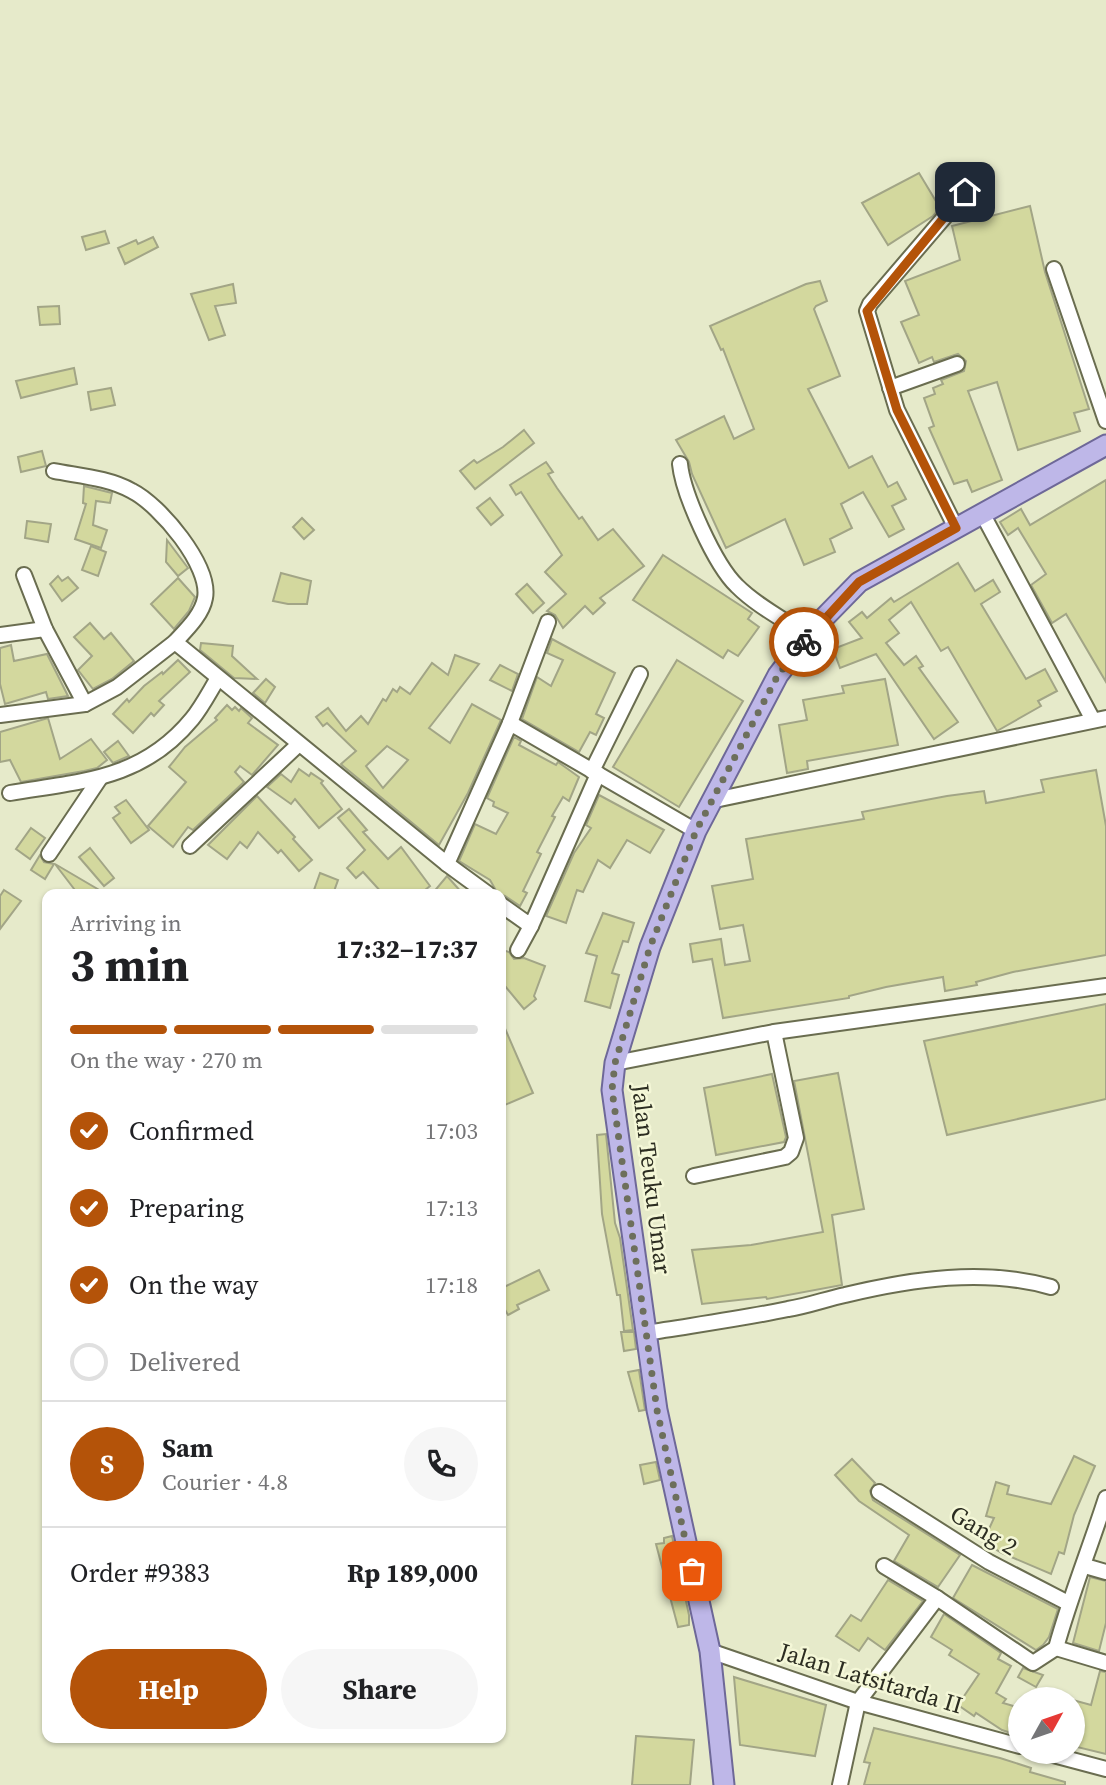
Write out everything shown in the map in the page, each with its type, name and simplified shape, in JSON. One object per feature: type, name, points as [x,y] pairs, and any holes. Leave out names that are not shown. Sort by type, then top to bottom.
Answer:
[{"type":"main road","name":"Jalan Teuku Umar","points":[[724,1785],[710,1651],[657,1410],[612,1090],[615,1063],[650,947],[696,831],[778,675],[808,636],[859,582],[1106,445]]},
{"type":"street","points":[[956,528],[914,447],[890,388],[867,311],[965,192]]},
{"type":"street","points":[[1054,270],[1106,421]]},
{"type":"street","points":[[890,388],[957,364]]},
{"type":"street","points":[[680,464],[682,480],[691,502],[725,571],[748,595],[808,636]]},
{"type":"street","points":[[0,715],[85,704],[117,687],[176,642],[195,619],[206,597],[200,571],[181,536],[156,508],[132,491],[102,480],[54,471]]},
{"type":"street","points":[[710,801],[1100,719],[982,513]]},
{"type":"street","points":[[24,575],[45,629],[85,704]]},
{"type":"street","points":[[447,864],[510,723],[548,622]]},
{"type":"street","points":[[0,635],[45,629]]},
{"type":"street","points":[[176,642],[481,889]]},
{"type":"street","points":[[518,950],[531,926],[595,772],[640,674]]},
{"type":"street","points":[[10,793],[100,778],[132,768],[153,755],[191,720],[218,678]]},
{"type":"street","points":[[510,723],[696,831]]},
{"type":"street","points":[[190,846],[299,744]]},
{"type":"street","points":[[49,854],[100,778]]},
{"type":"street","points":[[506,908],[531,926]]},
{"type":"street","points":[[615,1063],[774,1032],[1106,986]]},
{"type":"street","points":[[694,1176],[785,1157],[791,1152],[796,1138],[774,1032]]},
{"type":"street","points":[[646,1333],[791,1309],[845,1294],[929,1279],[993,1277],[1027,1280],[1051,1287]]},
{"type":"street","name":"Gang 2","points":[[879,1492],[989,1562],[1068,1603]]},
{"type":"street","points":[[884,1566],[937,1598],[1032,1663],[1056,1648],[1068,1603],[1085,1566],[1106,1498]]},
{"type":"street","points":[[1085,1566],[1106,1572]]},
{"type":"street","points":[[840,1785],[858,1702],[937,1598]]},
{"type":"street","points":[[1056,1648],[1106,1662]]},
{"type":"street","name":"Jalan Latsitarda II","points":[[710,1651],[858,1702],[1008,1743]]},
{"type":"street","points":[[1085,1763],[1106,1769]]},
{"type":"building","points":[[919,173],[940,208],[933,216],[888,245],[862,203]]},
{"type":"building","points":[[1030,206],[1045,272],[1089,409],[1074,413],[1080,431],[1018,450],[997,382],[968,391],[1002,480],[972,492],[967,480],[954,484],[929,428],[934,426],[924,398],[935,394],[933,388],[943,384],[941,380],[964,371],[966,361],[958,354],[934,362],[932,357],[919,363],[901,322],[919,315],[905,281],[960,260],[952,226]]},
{"type":"building","points":[[105,231],[109,243],[86,250],[82,237]]},
{"type":"building","points":[[153,237],[158,247],[125,264],[118,248],[136,240],[138,244]]},
{"type":"building","points":[[820,281],[827,301],[814,309],[840,376],[808,389],[849,468],[872,456],[888,487],[897,482],[906,499],[892,506],[904,529],[889,537],[863,492],[841,504],[852,528],[830,539],[835,552],[804,565],[785,519],[726,548],[689,462],[676,440],[724,416],[734,439],[754,429],[723,349],[721,350],[710,326],[806,284]]},
{"type":"building","points":[[233,284],[236,303],[215,306],[225,335],[209,340],[191,294]]},
{"type":"building","points":[[59,306],[60,324],[40,325],[38,307]]},
{"type":"building","points":[[74,368],[77,384],[21,398],[16,381]]},
{"type":"building","points":[[111,388],[115,405],[91,410],[88,392]]},
{"type":"building","points":[[524,430],[534,443],[475,489],[460,471],[474,460],[477,463],[503,447]]},
{"type":"building","points":[[42,451],[46,466],[21,472],[18,457]]},
{"type":"building","points":[[546,462],[553,472],[548,474],[557,488],[598,540],[613,529],[644,566],[600,598],[605,603],[593,614],[585,606],[563,628],[555,615],[547,611],[566,594],[545,572],[562,555],[521,492],[516,495],[510,485]]},
{"type":"building","points":[[1106,480],[1106,682],[1066,614],[1052,623],[1031,585],[1046,574],[1018,528],[1008,535],[1000,522],[1021,509],[1030,525]]},
{"type":"building","points":[[84,486],[112,493],[110,503],[96,501],[93,525],[107,530],[101,548],[75,539],[86,504],[83,503]]},
{"type":"building","points":[[490,498],[503,515],[491,525],[477,508]]},
{"type":"building","points":[[302,518],[314,530],[304,539],[293,527]]},
{"type":"building","points":[[27,521],[51,524],[48,542],[25,538]]},
{"type":"building","points":[[167,540],[188,568],[178,576],[166,562]]},
{"type":"building","points":[[91,546],[106,552],[98,576],[82,570]]},
{"type":"building","points":[[663,555],[752,613],[748,619],[759,627],[738,656],[728,650],[723,658],[633,600]]},
{"type":"building","points":[[958,563],[975,591],[993,580],[1000,592],[981,604],[1026,679],[1045,669],[1057,691],[1038,701],[1041,706],[997,731],[948,647],[941,651],[911,602],[889,620],[899,633],[886,643],[904,665],[916,656],[923,666],[919,668],[958,722],[934,739],[876,654],[840,668],[833,649],[862,638],[849,622],[862,612],[867,618],[891,598],[894,602]]},
{"type":"building","points":[[281,573],[311,581],[307,604],[273,601]]},
{"type":"building","points":[[58,576],[62,581],[68,577],[78,588],[62,601],[50,584]]},
{"type":"building","points":[[178,578],[195,597],[189,611],[174,629],[151,604]]},
{"type":"building","points":[[527,584],[544,603],[533,613],[516,594]]},
{"type":"building","points":[[90,623],[104,639],[111,633],[134,661],[112,679],[93,689],[78,670],[92,656],[74,637]]},
{"type":"building","points":[[552,639],[615,673],[596,714],[604,718],[596,735],[590,732],[579,752],[522,719],[537,677],[551,686],[563,660],[547,653]]},
{"type":"building","points":[[201,643],[233,646],[232,656],[257,679],[234,678],[200,650]]},
{"type":"building","points":[[11,645],[14,661],[47,654],[68,696],[48,699],[46,692],[5,704],[0,684],[0,648]]},
{"type":"building","points":[[455,655],[479,664],[429,728],[450,743],[472,704],[501,720],[468,793],[439,845],[341,764],[356,751],[327,723],[323,726],[316,717],[328,708],[346,731],[361,716],[368,724],[383,699],[386,701],[393,689],[397,692],[400,687],[410,694],[432,663],[448,675]],"holes":[[[387,746],[408,760],[383,788],[366,766]]]},
{"type":"building","points":[[178,660],[190,672],[159,701],[164,705],[154,716],[151,713],[133,733],[113,714],[127,699],[129,702],[144,686]]},
{"type":"building","points":[[677,660],[743,701],[679,807],[613,767]]},
{"type":"building","points":[[500,665],[518,674],[512,691],[490,680]]},
{"type":"building","points":[[266,679],[275,687],[265,703],[253,693]]},
{"type":"building","points":[[885,679],[898,745],[807,761],[808,769],[787,773],[779,725],[807,720],[803,700],[844,693],[842,686]]},
{"type":"building","points":[[227,705],[232,710],[235,707],[239,711],[241,708],[252,718],[248,723],[278,745],[252,775],[240,766],[235,772],[244,782],[193,830],[188,827],[173,847],[148,826],[186,782],[169,767],[185,747],[217,720],[215,718]]},
{"type":"building","points":[[48,718],[60,759],[91,739],[107,760],[97,768],[21,782],[10,760],[0,762],[0,732]]},
{"type":"building","points":[[514,737],[521,741],[519,745],[556,765],[558,762],[579,777],[569,801],[563,797],[552,816],[555,817],[537,852],[541,854],[523,891],[527,893],[520,906],[506,897],[506,889],[495,889],[490,880],[459,861],[475,824],[496,834],[508,813],[493,806],[494,802],[487,798]]},
{"type":"building","points":[[118,741],[129,756],[113,763],[104,752]]},
{"type":"building","points":[[299,769],[323,781],[321,783],[342,809],[319,828],[295,799],[291,804],[267,787],[281,774],[291,782]]},
{"type":"building","points":[[1096,770],[1106,826],[1106,955],[1013,972],[976,982],[977,985],[945,991],[943,977],[886,987],[849,998],[723,1018],[712,959],[693,962],[690,944],[721,939],[725,965],[750,961],[743,925],[720,929],[712,886],[753,879],[746,839],[864,819],[862,812],[947,796],[984,791],[986,803],[1044,792],[1041,780]]},
{"type":"building","points":[[599,795],[664,830],[650,853],[627,840],[610,868],[598,860],[583,892],[577,890],[566,923],[546,916],[574,853],[591,828],[586,825]]},
{"type":"building","points":[[257,796],[312,860],[299,871],[281,850],[278,853],[258,832],[247,848],[240,842],[227,859],[208,845]]},
{"type":"building","points":[[126,800],[149,830],[131,843],[113,818],[120,813],[115,807]]},
{"type":"building","points":[[349,809],[367,830],[363,832],[388,859],[401,847],[430,886],[426,889],[378,889],[363,872],[356,878],[347,868],[365,850],[338,818]]},
{"type":"building","points":[[31,828],[45,838],[30,859],[16,849]]},
{"type":"building","points":[[90,848],[114,878],[104,886],[79,857]]},
{"type":"building","points":[[40,855],[44,862],[54,864],[45,879],[31,870]]},
{"type":"building","points":[[55,864],[98,889],[74,889]]},
{"type":"building","points":[[320,873],[338,880],[335,889],[314,889]]},
{"type":"building","points":[[447,876],[459,889],[436,889]]},
{"type":"building","points":[[4,890],[21,901],[0,929],[0,896]]},
{"type":"building","points":[[603,913],[634,923],[628,942],[623,941],[612,973],[619,975],[610,1008],[585,1001],[597,956],[586,953]]},
{"type":"building","points":[[506,951],[514,959],[524,958],[545,966],[534,996],[536,999],[524,1009],[506,987]]},
{"type":"building","points":[[1106,1004],[1106,1099],[947,1135],[924,1041]]},
{"type":"building","points":[[506,1031],[533,1093],[506,1104]]},
{"type":"building","points":[[838,1073],[864,1209],[832,1215],[842,1285],[767,1299],[702,1304],[692,1250],[751,1245],[823,1232],[794,1081]]},
{"type":"building","points":[[772,1074],[786,1137],[784,1142],[716,1155],[704,1088]]},
{"type":"building","points":[[606,1134],[615,1223],[620,1238],[633,1330],[624,1331],[620,1295],[617,1295],[602,1214],[597,1135]]},
{"type":"building","points":[[539,1270],[549,1290],[517,1305],[519,1309],[508,1315],[506,1286]]},
{"type":"building","points":[[621,1332],[634,1332],[636,1349],[624,1351]]},
{"type":"building","points":[[639,1370],[645,1410],[639,1411],[628,1372]]},
{"type":"building","points":[[1074,1456],[1095,1466],[1074,1515],[1064,1554],[1059,1552],[1051,1574],[983,1542],[994,1518],[986,1516],[996,1482],[1009,1486],[1007,1494],[1051,1504]]},
{"type":"building","points":[[852,1459],[875,1483],[870,1491],[873,1500],[960,1555],[938,1587],[894,1561],[909,1535],[859,1501],[835,1475]]},
{"type":"building","points":[[656,1462],[660,1480],[644,1484],[640,1465]]},
{"type":"building","points":[[672,1536],[689,1615],[689,1625],[678,1627],[656,1544],[664,1543],[664,1538]]},
{"type":"building","points":[[972,1565],[1058,1609],[1049,1637],[1043,1645],[1036,1650],[953,1598]]},
{"type":"building","points":[[1090,1577],[1106,1581],[1106,1623],[1099,1651],[1073,1643]]},
{"type":"building","points":[[888,1580],[923,1601],[885,1650],[868,1638],[859,1651],[836,1636],[851,1615],[861,1621]]},
{"type":"building","points":[[944,1614],[1001,1653],[998,1659],[1011,1666],[996,1693],[1006,1699],[1003,1703],[1008,1704],[1008,1732],[958,1705],[979,1674],[949,1655],[952,1650],[931,1637]]},
{"type":"building","points":[[1023,1668],[1043,1675],[1036,1687],[1018,1677]]},
{"type":"building","points":[[1100,1671],[1106,1672],[1106,1754],[1085,1749],[1085,1703],[1091,1705]]},
{"type":"building","points":[[734,1677],[826,1705],[815,1756],[740,1745]]},
{"type":"building","points":[[874,1728],[1000,1758],[1008,1761],[1008,1764],[1019,1764],[1031,1768],[1030,1772],[1065,1782],[1065,1785],[864,1785],[870,1763],[864,1762]]},
{"type":"building","points":[[636,1736],[694,1740],[690,1785],[632,1785]]},
{"type":"way so far","points":[[692,1571],[657,1410],[612,1090],[615,1063],[650,947],[696,831],[778,675],[804,642]]},
{"type":"route","points":[[804,642],[859,582],[956,528],[897,410],[867,311],[870,304],[965,192]]}]
